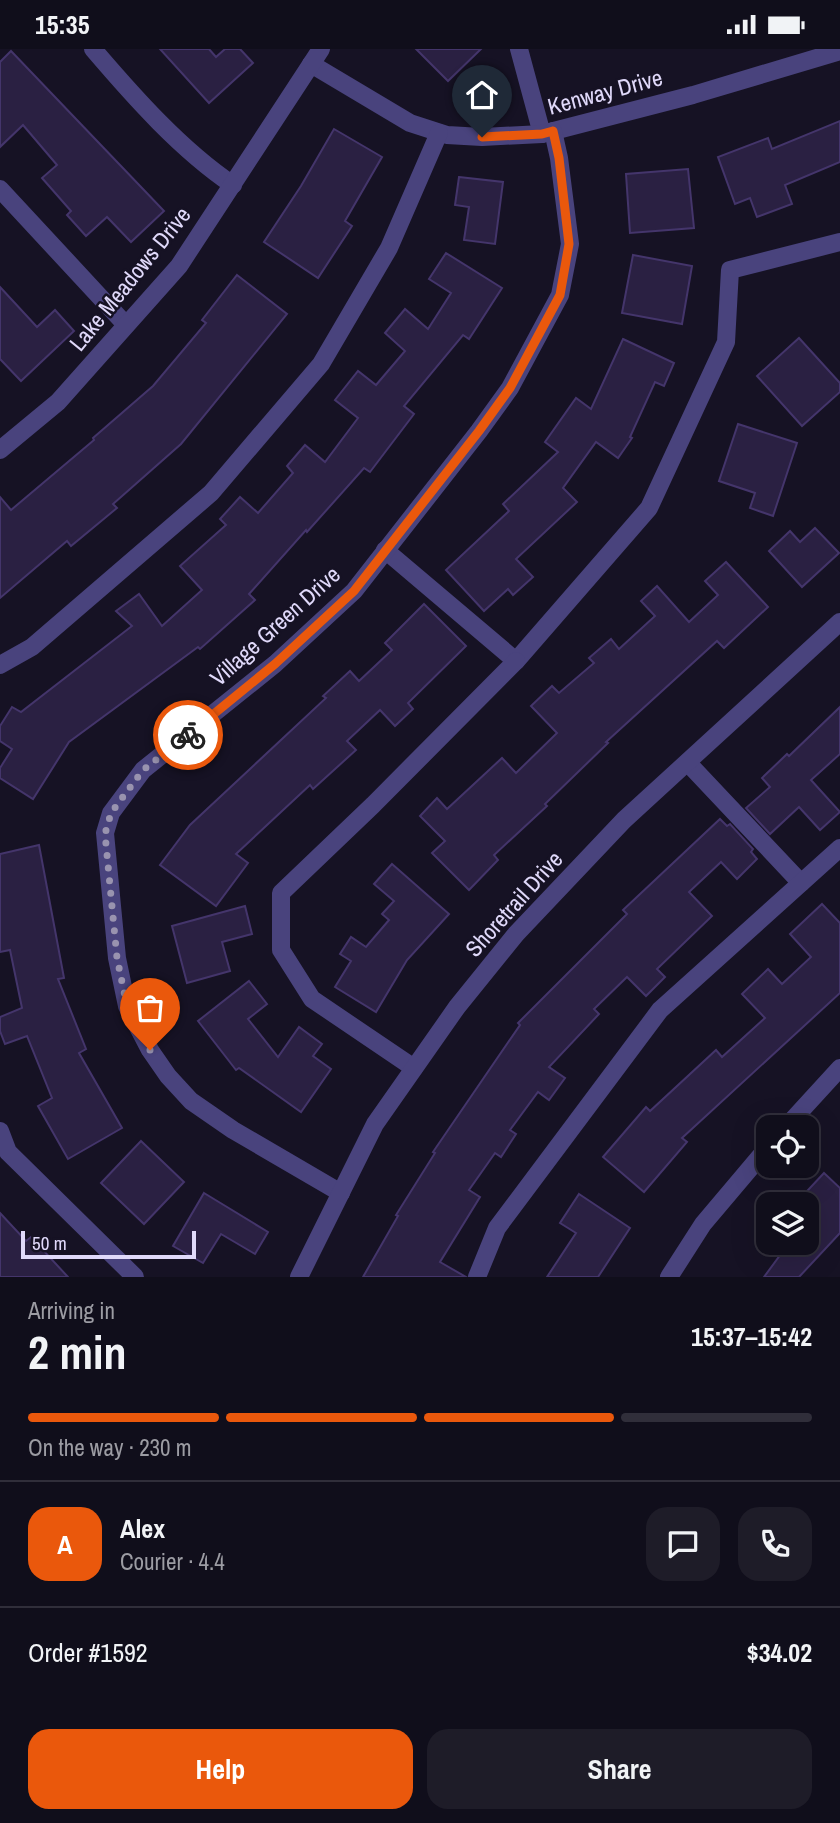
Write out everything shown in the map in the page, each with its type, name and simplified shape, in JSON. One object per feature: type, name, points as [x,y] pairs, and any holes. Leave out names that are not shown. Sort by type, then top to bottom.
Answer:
[{"type":"street","points":[[93,49],[125,86],[209,169],[233,185]]},
{"type":"street","name":"Village Green Drive","points":[[341,1193],[233,1130],[191,1101],[168,1076],[150,1050],[127,1006],[117,958],[105,834],[111,813],[143,770],[275,664],[354,591],[510,388],[560,295],[569,244],[559,158],[547,133],[519,49]]},
{"type":"street","name":"Kenway Drive","points":[[316,56],[410,123],[439,133],[482,137],[547,133],[693,95],[840,51]]},
{"type":"street","name":"Lake Meadows Drive","points":[[0,450],[58,402],[178,266],[316,56]]},
{"type":"street","points":[[0,665],[32,647],[211,493],[321,364],[389,248],[439,133]]},
{"type":"street","points":[[0,188],[126,325]]},
{"type":"street","points":[[414,1068],[312,999],[281,950],[281,893],[516,661],[649,508],[726,342],[730,270],[840,242]]},
{"type":"street","points":[[385,550],[516,661]]},
{"type":"street","name":"Shoretrail Drive","points":[[299,1277],[375,1124],[457,1007],[516,934],[624,820],[840,622]]},
{"type":"street","points":[[688,763],[801,883]]},
{"type":"street","points":[[477,1277],[496,1228],[660,1010],[840,848]]},
{"type":"street","points":[[797,1115],[840,1068]]},
{"type":"street","points":[[0,1131],[8,1152],[135,1277]]},
{"type":"street","points":[[669,1277],[703,1224],[756,1161]]},
{"type":"building","points":[[160,49],[209,49],[216,57],[225,49],[240,49],[253,63],[209,103]]},
{"type":"building","points":[[416,49],[481,49],[448,81]]},
{"type":"building","points":[[11,51],[164,211],[131,242],[107,217],[86,236],[67,215],[71,211],[42,178],[57,165],[23,125],[0,147],[0,62]]},
{"type":"building","points":[[840,121],[840,162],[785,185],[792,204],[757,217],[750,198],[735,204],[718,157],[768,138],[772,149]]},
{"type":"building","points":[[334,129],[382,157],[345,221],[352,226],[318,278],[264,242]]},
{"type":"building","points":[[688,169],[694,228],[630,233],[626,174]]},
{"type":"building","points":[[459,177],[503,182],[495,244],[464,240],[469,207],[455,205]]},
{"type":"building","points":[[446,253],[502,288],[469,339],[463,335],[404,406],[414,414],[370,472],[364,468],[307,532],[306,530],[249,594],[255,600],[200,649],[198,647],[69,742],[33,799],[0,778],[0,768],[12,749],[0,741],[0,726],[12,707],[21,712],[132,626],[116,611],[139,594],[162,626],[202,590],[180,566],[226,525],[220,519],[240,497],[258,513],[293,473],[287,466],[305,445],[325,462],[358,418],[335,400],[358,371],[376,385],[405,351],[385,333],[405,309],[428,329],[451,293],[429,279]]},
{"type":"building","points":[[633,255],[692,266],[682,324],[622,313]]},
{"type":"building","points":[[237,275],[287,314],[181,444],[113,504],[117,508],[71,546],[67,541],[0,598],[0,497],[11,510],[153,386],[206,323],[202,320]]},
{"type":"building","points":[[0,287],[37,327],[55,310],[74,331],[21,381],[0,359]]},
{"type":"building","points":[[799,338],[840,383],[840,392],[802,426],[757,376]]},
{"type":"building","points":[[623,339],[674,363],[664,386],[655,382],[630,437],[632,438],[618,458],[596,442],[563,488],[577,502],[516,559],[533,577],[513,595],[508,589],[484,611],[446,570],[509,511],[503,504],[558,452],[545,442],[576,398],[591,409]]},
{"type":"building","points":[[738,424],[797,443],[773,516],[750,508],[755,493],[719,481]]},
{"type":"building","points":[[815,528],[839,553],[802,587],[769,551],[790,531],[800,542]]},
{"type":"building","points":[[726,562],[768,607],[724,648],[717,641],[606,742],[608,743],[545,804],[547,806],[494,855],[498,860],[469,890],[432,853],[445,841],[420,816],[437,798],[447,809],[502,758],[516,773],[557,733],[531,706],[552,686],[559,693],[594,663],[589,658],[611,639],[619,649],[655,616],[641,601],[657,586],[689,622],[718,595],[705,581]]},
{"type":"building","points":[[424,604],[466,646],[408,703],[413,709],[395,726],[380,710],[347,741],[356,750],[313,789],[310,785],[236,854],[248,863],[216,906],[160,865],[190,825],[326,698],[323,696],[350,671],[359,681],[392,650],[385,643]]},
{"type":"building","points":[[840,707],[840,754],[811,780],[840,812],[820,830],[799,807],[770,834],[746,808],[770,787],[762,778]]},
{"type":"building","points":[[720,819],[727,826],[730,824],[753,849],[751,852],[757,859],[737,879],[721,862],[689,892],[712,916],[657,969],[665,977],[646,996],[627,977],[594,1009],[599,1014],[549,1067],[565,1078],[549,1100],[538,1092],[510,1130],[516,1134],[501,1157],[495,1153],[469,1190],[480,1197],[440,1262],[466,1277],[363,1277],[398,1216],[396,1215],[435,1153],[433,1152],[520,1025],[518,1023],[627,914],[623,910]]},
{"type":"building","points":[[39,845],[64,978],[58,979],[86,1049],[79,1053],[122,1128],[68,1159],[38,1106],[52,1098],[27,1036],[5,1044],[0,1031],[0,1017],[22,1008],[10,950],[0,952],[0,854]]},
{"type":"building","points":[[392,864],[449,914],[407,960],[376,1012],[335,987],[351,961],[340,954],[351,937],[366,947],[389,920],[382,914],[394,901],[374,884]]},
{"type":"building","points":[[822,904],[840,923],[840,993],[682,1138],[687,1142],[644,1192],[603,1157],[646,1107],[650,1111],[716,1050],[722,1057],[765,1018],[742,994],[768,969],[782,984],[811,957],[790,934]]},
{"type":"building","points":[[245,906],[252,934],[222,942],[230,971],[187,983],[172,926]]},
{"type":"building","points":[[249,981],[267,1004],[248,1019],[278,1057],[299,1027],[322,1044],[313,1056],[331,1069],[301,1112],[239,1068],[236,1070],[198,1021]]},
{"type":"building","points":[[141,1141],[184,1182],[144,1224],[101,1183]]},
{"type":"building","points":[[824,1173],[840,1188],[840,1233],[799,1277],[764,1277],[780,1255],[819,1255],[819,1192],[806,1192]]},
{"type":"building","points":[[204,1193],[268,1232],[255,1254],[221,1234],[203,1263],[173,1246]]},
{"type":"building","points":[[579,1194],[630,1228],[598,1277],[547,1277],[576,1233],[560,1223]]},
{"type":"building","points":[[0,1213],[26,1241],[31,1237],[68,1277],[0,1277]]},
{"type":"way so far","points":[[150,1050],[127,1006],[117,958],[105,834],[111,813],[143,770],[188,735]]},
{"type":"route","points":[[188,735],[275,664],[354,591],[510,388],[560,295],[569,244],[559,158],[553,131],[482,137]]}]
